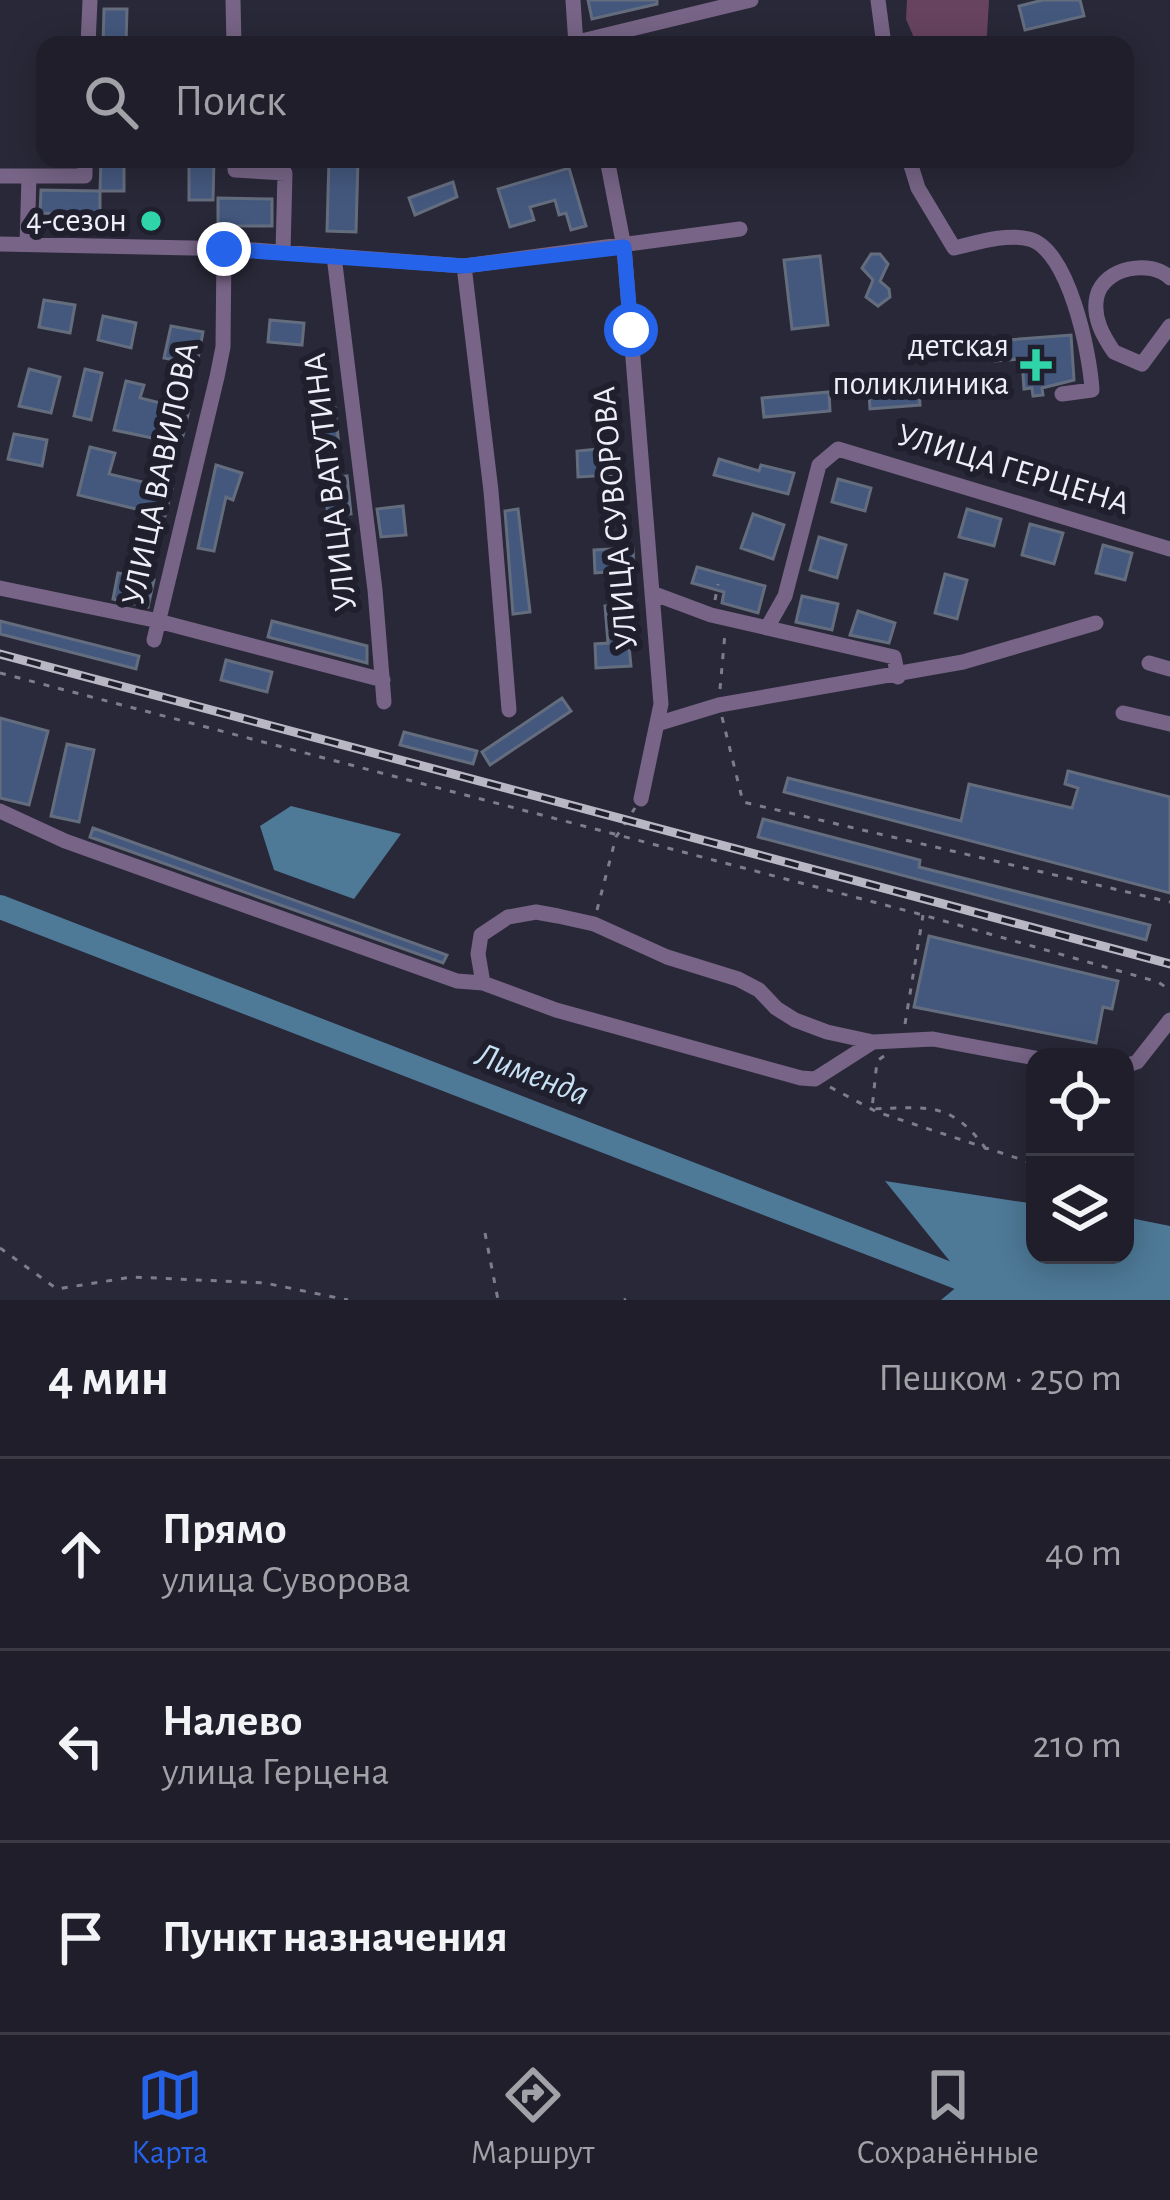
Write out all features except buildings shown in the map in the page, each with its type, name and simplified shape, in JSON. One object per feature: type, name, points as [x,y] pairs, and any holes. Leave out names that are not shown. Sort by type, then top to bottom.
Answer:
[{"type":"street","points":[[88,36],[89,0]]},
{"type":"street","points":[[233,0],[234,36]]},
{"type":"street","points":[[572,36],[573,0]]},
{"type":"street","points":[[605,36],[751,0]]},
{"type":"street","points":[[878,0],[883,36]]},
{"type":"street","points":[[0,176],[85,176],[85,168]]},
{"type":"street","points":[[235,168],[285,173],[283,252]]},
{"type":"street","name":"УЛИЦА СУВОРОВА","points":[[609,168],[624,247],[660,723],[640,799]]},
{"type":"street","points":[[912,168],[918,188],[954,248],[997,239],[1031,239],[1050,253],[1090,352],[1092,390],[1062,394]]},
{"type":"street","points":[[27,244],[29,176]]},
{"type":"street","points":[[0,244],[224,249],[464,266],[740,229]]},
{"type":"street","name":"УЛИЦА ВАВИЛОВА","points":[[154,640],[218,377],[224,249]]},
{"type":"street","name":"УЛИЦА ВАТУТИНА","points":[[334,256],[384,702]]},
{"type":"street","points":[[1170,278],[1147,265],[1108,278],[1097,295],[1096,316],[1114,352],[1142,364],[1170,326]]},
{"type":"street","points":[[464,266],[509,710]]},
{"type":"street","name":"УЛИЦА ГЕРЦЕНА","points":[[768,626],[785,596],[819,465],[838,449],[1170,549]]},
{"type":"street","points":[[0,588],[160,621],[383,680]]},
{"type":"street","points":[[652,593],[711,615],[894,657],[898,676]]},
{"type":"street","points":[[660,723],[719,705],[963,662],[1096,623]]},
{"type":"street","points":[[1149,663],[1170,670]]},
{"type":"street","points":[[1123,713],[1170,724]]},
{"type":"street","points":[[0,811],[64,841],[225,901],[457,981],[483,983],[624,1030],[815,1079],[873,1042]]},
{"type":"street","points":[[483,983],[478,954],[481,935],[508,917],[536,912],[594,924],[667,957],[738,979],[796,1020],[873,1042],[908,1038],[1026,1057]]},
{"type":"street","points":[[1134,1063],[1170,1020]]},
{"type":"path","points":[[0,673],[923,915],[1158,982],[1170,990]]},
{"type":"path","points":[[594,924],[616,837],[640,799]]},
{"type":"path","points":[[760,806],[1170,902]]},
{"type":"path","points":[[872,1109],[877,1060],[908,1038],[923,915]]},
{"type":"path","points":[[815,1079],[872,1109],[1026,1161]]},
{"type":"path","points":[[872,1109],[925,1107],[964,1120],[987,1150]]},
{"type":"path","points":[[484,1233],[498,1300]]},
{"type":"path","points":[[0,1248],[57,1288],[132,1276],[265,1283],[348,1300]]},
{"type":"shaded area","points":[[907,0],[989,0],[986,36],[913,36],[906,19]]},
{"type":"water","points":[[291,806],[401,834],[354,899],[274,870],[260,826]]},
{"type":"water","points":[[885,1181],[1026,1203],[1026,1264],[1134,1264],[1134,1219],[1170,1226],[1170,1300],[941,1300],[965,1280]]},
{"type":"waterway","name":"Лименда","points":[[0,907],[965,1280],[1041,1300]]},
{"type":"railway","points":[[0,654],[1170,964]]},
{"type":"place","name":"4-сезон","points":[[151,221]]},
{"type":"place","name":"детская поликлиника","points":[[1036,365]]},
{"type":"route","points":[[224,249],[464,266],[624,247],[631,330]]}]
